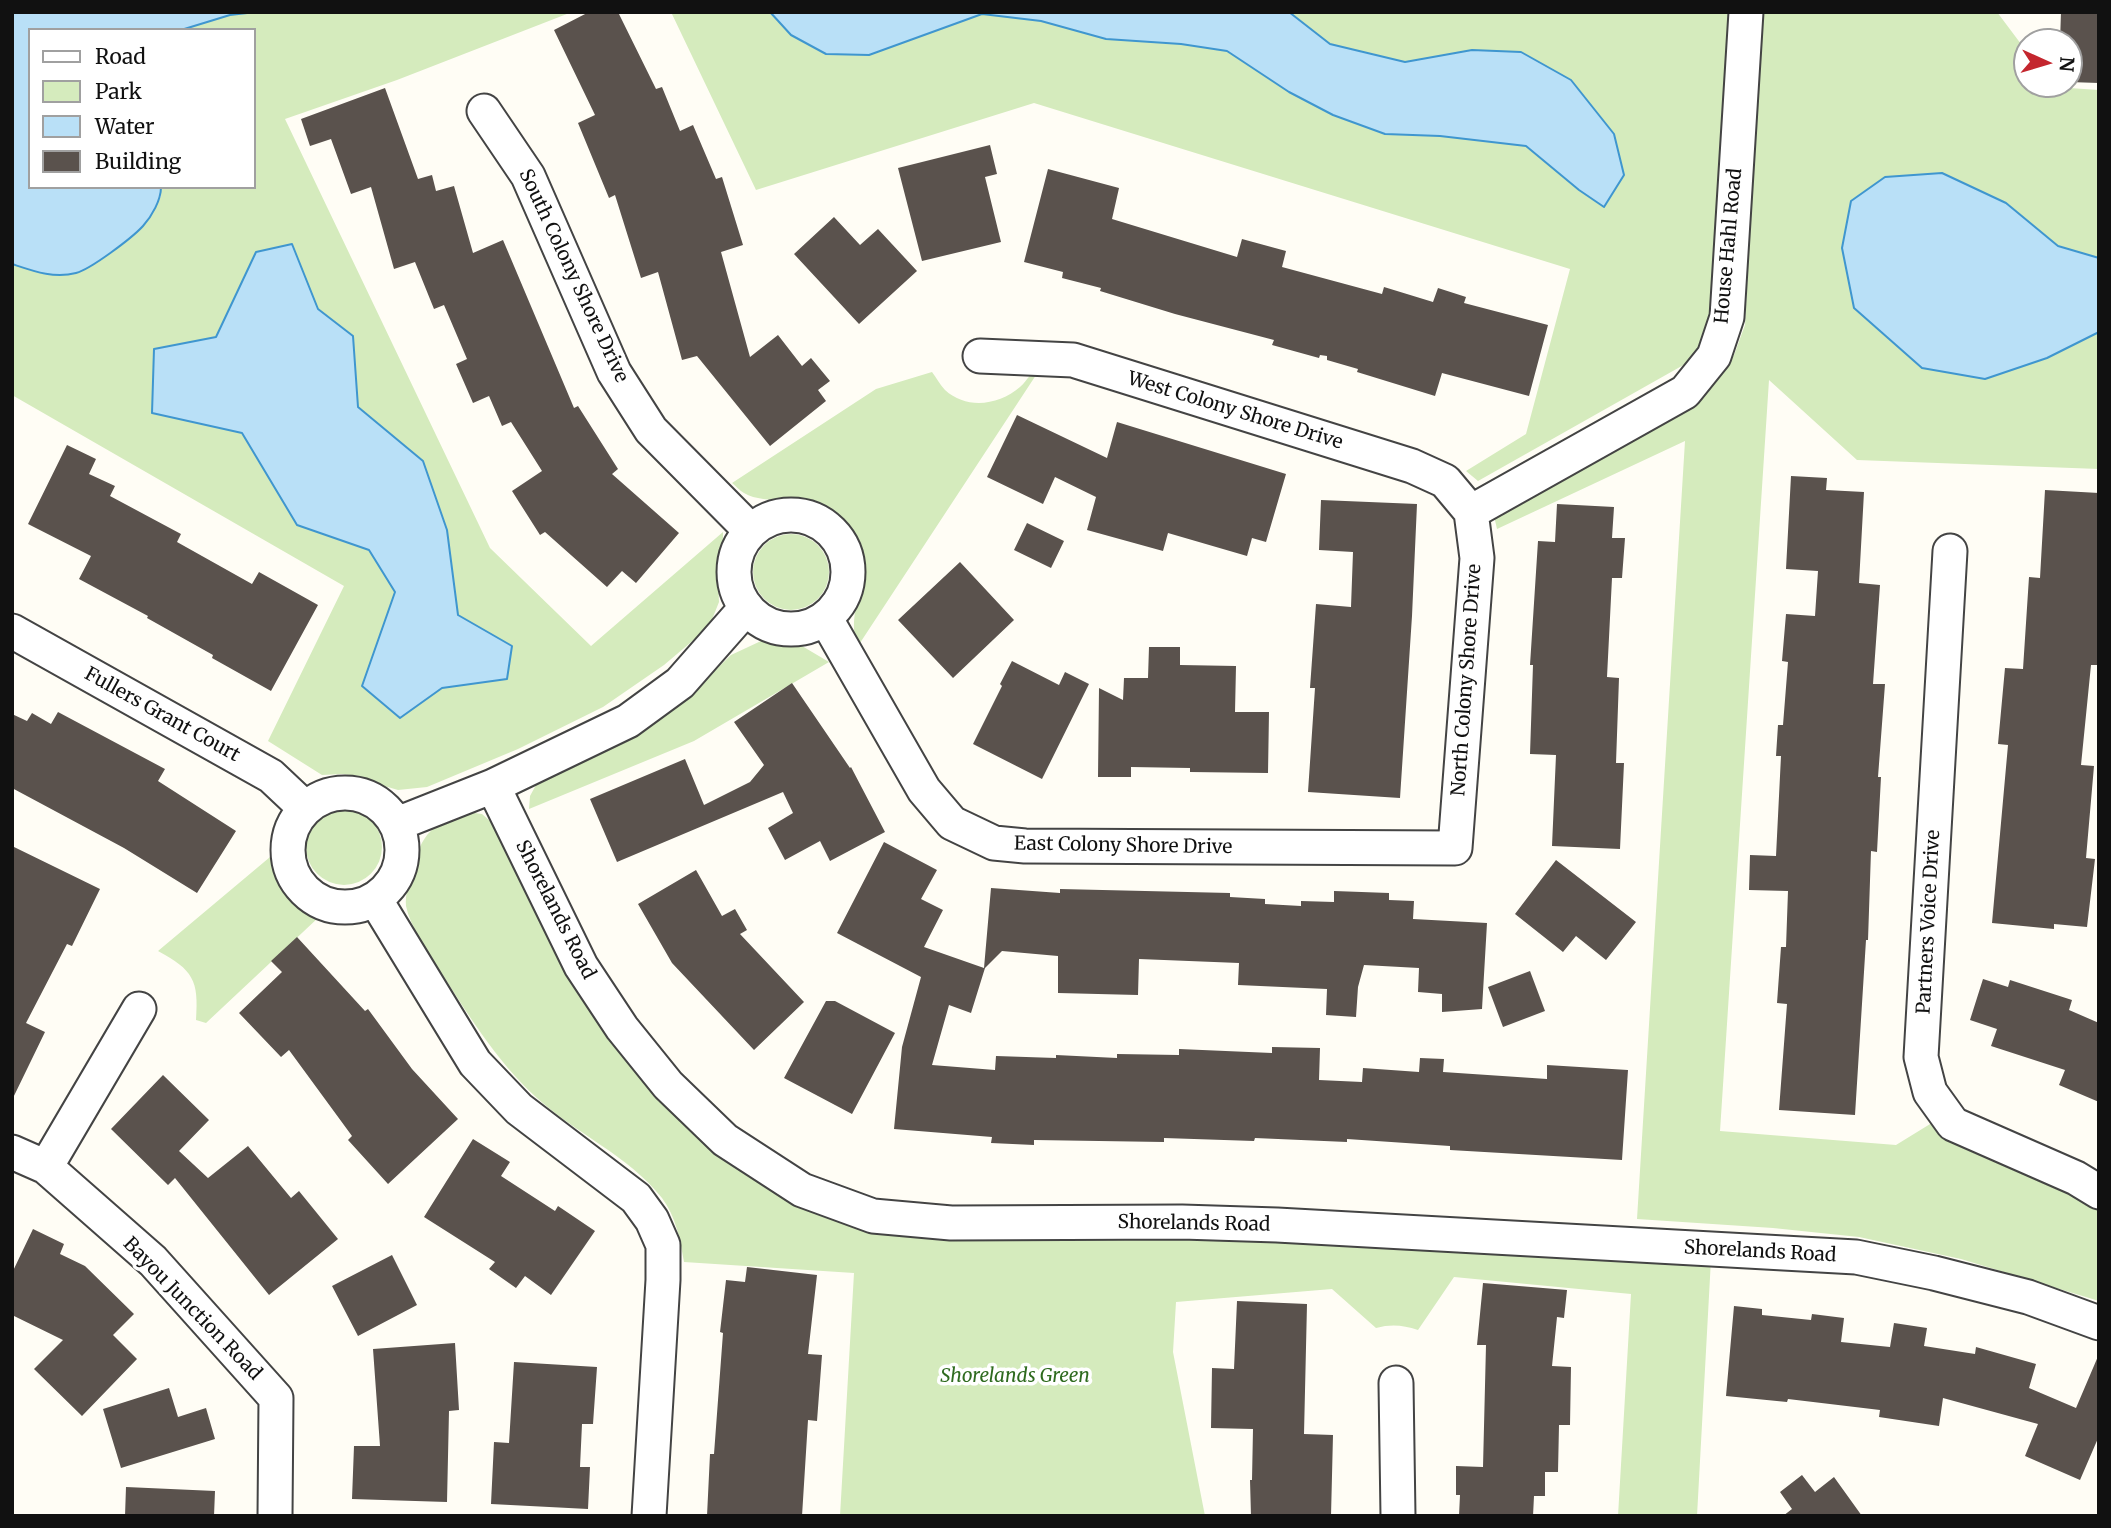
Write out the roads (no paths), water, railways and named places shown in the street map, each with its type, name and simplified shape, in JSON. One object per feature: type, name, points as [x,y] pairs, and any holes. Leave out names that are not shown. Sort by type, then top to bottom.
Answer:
[{"type":"street","name":"House Hahl Road","points":[[1471,512],[1685,392],[1714,356],[1727,317],[1746,12]]},
{"type":"street","name":"South Colony Shore Drive","points":[[484,111],[528,176],[614,372],[651,430],[751,531]]},
{"type":"street","name":"West Colony Shore Drive","points":[[980,356],[1073,360],[1412,466],[1445,481],[1471,512]]},
{"type":"street","name":"North Colony Shore Drive","points":[[1455,848],[1477,558],[1471,512]]},
{"type":"street","points":[[787,514],[808,517],[828,527],[844,547],[849,567],[846,591],[826,619],[810,627],[786,630],[764,624],[746,608],[736,588],[734,567],[739,547],[751,531],[768,519],[787,514]]},
{"type":"street","name":"Partners Voice Drive","points":[[1950,551],[1921,1057],[1930,1092],[1953,1124],[2076,1178],[2099,1192]]},
{"type":"street","points":[[397,824],[493,786],[628,721],[680,682],[746,608]]},
{"type":"street","name":"East Colony Shore Drive","points":[[826,619],[924,790],[953,823],[994,843],[1039,846],[1455,848]]},
{"type":"street","name":"Fullers Grant Court","points":[[12,631],[271,776],[305,808]]},
{"type":"street","name":"Shorelands Road","points":[[493,786],[581,966],[622,1028],[668,1085],[725,1140],[802,1190],[873,1216],[951,1223],[1182,1222],[1277,1225],[1856,1257],[2028,1297],[2099,1323]]},
{"type":"street","points":[[341,792],[362,794],[381,804],[397,824],[402,844],[400,867],[386,891],[363,904],[340,908],[317,901],[299,885],[289,865],[287,845],[292,824],[305,808],[321,796],[341,792]]},
{"type":"street","points":[[374,899],[475,1063],[519,1109],[636,1198],[652,1220],[663,1245],[663,1280],[649,1516]]},
{"type":"street","points":[[46,1167],[139,1009]]},
{"type":"street","name":"Bayou Junction Road","points":[[12,1152],[46,1167],[153,1261],[276,1398],[275,1516]]},
{"type":"street","points":[[1396,1383],[1398,1516]]},
{"type":"water","points":[[12,12],[256,12],[230,15],[188,28],[28,28],[28,189],[161,189],[155,208],[143,226],[91,266],[68,275],[52,275],[12,264]]},
{"type":"water","points":[[770,12],[1289,12],[1330,44],[1405,62],[1472,50],[1521,52],[1571,80],[1614,134],[1624,175],[1604,207],[1526,146],[1440,136],[1385,134],[1333,115],[1289,92],[1227,51],[1181,44],[1106,39],[1041,21],[982,14],[869,55],[826,54],[791,35]]},
{"type":"water","points":[[1942,173],[2006,203],[2058,246],[2099,258],[2099,332],[2047,358],[1985,379],[1922,368],[1854,308],[1842,248],[1851,201],[1885,177]]},
{"type":"water","points":[[292,244],[318,309],[353,336],[358,407],[423,461],[447,530],[458,615],[512,646],[507,679],[442,688],[400,718],[362,686],[395,592],[369,550],[297,525],[242,433],[152,413],[154,349],[216,337],[256,252]]},
{"type":"park label","name":"Shorelands Green","points":[[1015,1377]]}]
